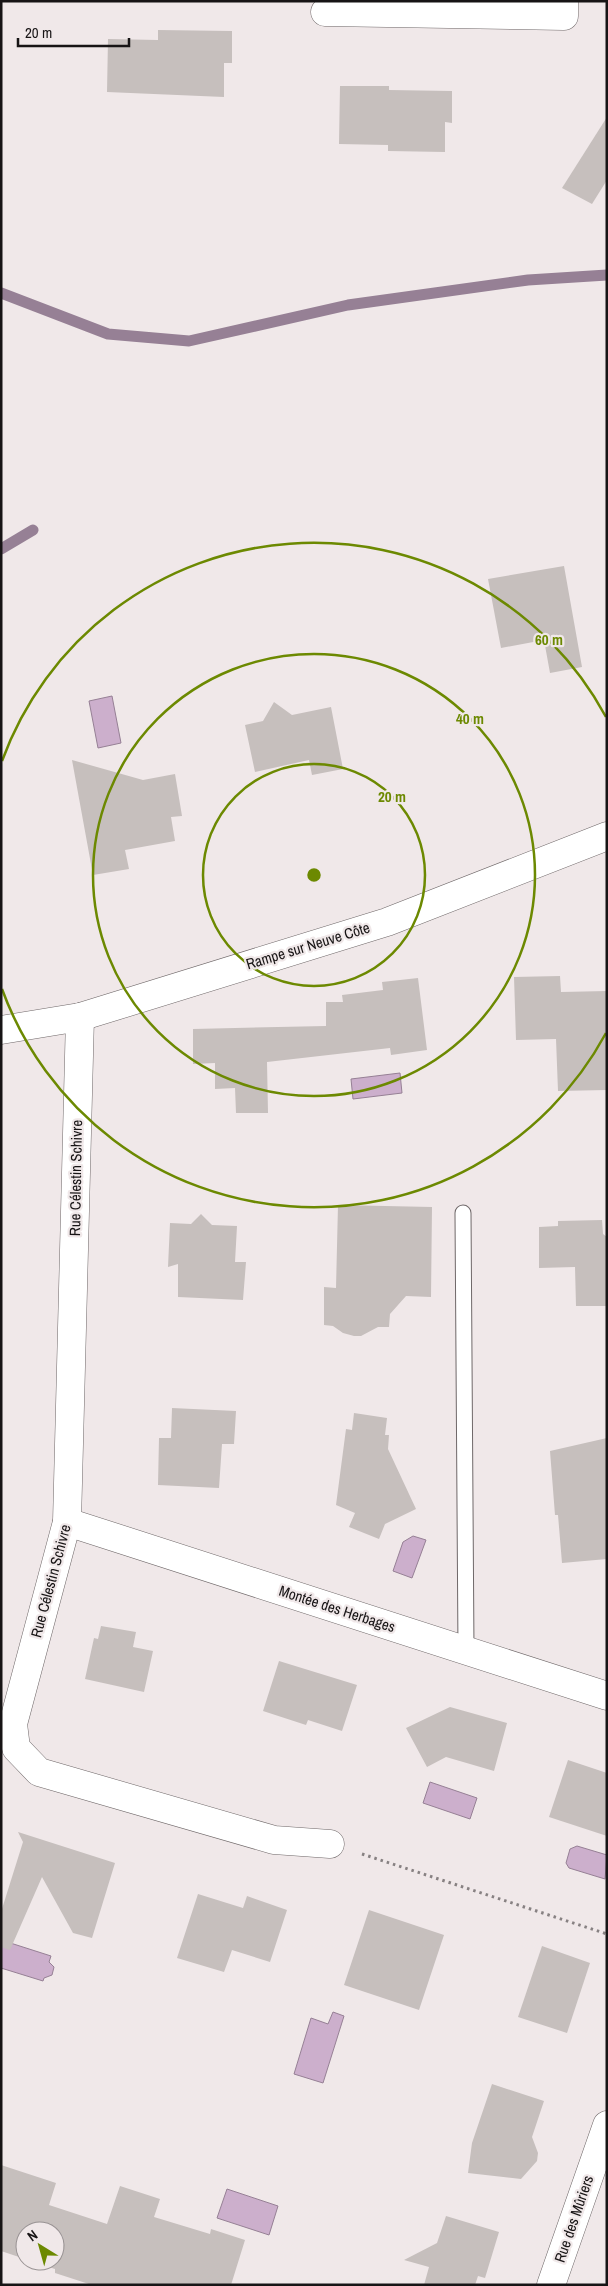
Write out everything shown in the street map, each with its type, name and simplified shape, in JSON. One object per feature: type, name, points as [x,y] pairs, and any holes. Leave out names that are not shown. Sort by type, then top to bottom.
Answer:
[{"type":"street","points":[[325,12],[564,16],[564,1]]},
{"type":"street","name":"Rampe sur Neuve Côte","points":[[1,1030],[80,1017],[387,922],[607,836]]},
{"type":"street","name":"Rue Célestin Schivre","points":[[80,1017],[67,1522],[13,1724],[16,1748],[39,1772],[274,1840],[330,1844]]},
{"type":"street","name":"Montée des Herbages","points":[[67,1522],[607,1696]]},
{"type":"street","name":"Rue des Mûriers","points":[[551,2285],[607,2124]]},
{"type":"lane","points":[[464,1213],[466,1650]]},
{"type":"path","points":[[330,1844],[607,1934]]},
{"type":"shaded area","points":[[112,696],[121,743],[98,748],[89,701]]},
{"type":"shaded area","points":[[400,1073],[402,1093],[353,1099],[351,1079]]},
{"type":"shaded area","points":[[413,1536],[426,1540],[412,1578],[393,1571],[403,1542]]},
{"type":"shaded area","points":[[430,1782],[477,1798],[470,1819],[423,1803]]},
{"type":"shaded area","points":[[577,1846],[607,1855],[605,1879],[569,1868],[566,1863],[570,1849]]},
{"type":"shaded area","points":[[1,1940],[51,1956],[49,1962],[54,1967],[52,1975],[44,1978],[43,1981],[1,1968]]},
{"type":"shaded area","points":[[333,2012],[344,2016],[323,2083],[294,2074],[311,2018],[328,2024]]},
{"type":"shaded area","points":[[227,2189],[278,2206],[269,2235],[217,2218]]},
{"type":"building","points":[[158,30],[232,31],[232,63],[224,63],[224,97],[107,92],[108,39],[158,40]]},
{"type":"building","points":[[340,86],[389,86],[389,90],[452,91],[452,123],[445,122],[445,152],[388,151],[388,145],[339,144]]},
{"type":"building","points":[[607,117],[607,180],[592,204],[562,188]]},
{"type":"building","points":[[564,566],[582,667],[550,673],[544,640],[501,648],[488,579]]},
{"type":"building","points":[[274,702],[292,715],[331,707],[343,769],[312,775],[309,760],[255,772],[245,725],[263,721]]},
{"type":"building","points":[[72,760],[143,780],[175,774],[182,816],[171,817],[175,841],[125,850],[129,869],[93,875]]},
{"type":"building","points":[[560,976],[561,992],[607,991],[607,1090],[558,1091],[556,1039],[516,1040],[514,977]]},
{"type":"building","points":[[418,978],[427,1050],[391,1055],[390,1048],[267,1062],[268,1113],[236,1113],[235,1088],[215,1089],[215,1063],[193,1064],[193,1029],[326,1026],[326,1002],[343,1002],[342,995],[383,990],[382,982]]},
{"type":"building","points":[[338,1205],[432,1207],[431,1297],[406,1296],[390,1314],[389,1327],[378,1327],[361,1336],[343,1333],[333,1326],[324,1325],[324,1287],[336,1288]]},
{"type":"building","points":[[201,1214],[212,1225],[237,1226],[235,1262],[246,1262],[243,1300],[178,1297],[178,1264],[168,1267],[170,1223],[191,1224]]},
{"type":"building","points":[[602,1220],[603,1234],[607,1237],[607,1306],[576,1306],[575,1267],[539,1268],[539,1227],[558,1226],[558,1221]]},
{"type":"building","points":[[172,1408],[236,1411],[234,1444],[222,1444],[219,1488],[158,1485],[159,1438],[171,1438]]},
{"type":"building","points":[[354,1413],[387,1418],[385,1435],[389,1435],[388,1449],[416,1509],[385,1524],[379,1539],[349,1527],[355,1513],[336,1505],[346,1429],[352,1430]]},
{"type":"building","points":[[607,1438],[607,1559],[562,1563],[558,1515],[555,1515],[550,1451]]},
{"type":"building","points":[[101,1626],[136,1632],[133,1647],[153,1651],[144,1692],[85,1679],[94,1638],[98,1639]]},
{"type":"building","points":[[279,1661],[357,1685],[342,1731],[308,1720],[306,1725],[263,1711]]},
{"type":"building","points":[[450,1707],[507,1723],[494,1771],[446,1757],[427,1767],[406,1728]]},
{"type":"building","points":[[568,1760],[607,1773],[607,1836],[549,1817]]},
{"type":"building","points":[[18,1832],[115,1863],[92,1938],[73,1933],[42,1877],[10,1950],[1,1947],[1,1912],[23,1842]]},
{"type":"building","points":[[198,1894],[243,1908],[247,1896],[287,1910],[270,1962],[232,1950],[224,1972],[177,1958]]},
{"type":"building","points":[[369,1910],[444,1935],[419,2010],[344,1985]]},
{"type":"building","points":[[542,1946],[590,1963],[567,2033],[518,2017]]},
{"type":"building","points":[[492,2084],[544,2101],[532,2137],[538,2153],[537,2161],[521,2179],[468,2173],[472,2143]]},
{"type":"building","points":[[1,2165],[56,2183],[49,2205],[107,2224],[120,2186],[160,2199],[154,2217],[210,2234],[211,2229],[245,2240],[231,2285],[92,2285],[55,2273],[55,2271],[65,2271],[65,2221],[15,2221],[15,2256],[1,2251]]},
{"type":"building","points":[[446,2216],[499,2232],[485,2278],[478,2276],[475,2285],[424,2285],[429,2267],[404,2260],[437,2243]]},
{"type":"waterway","points":[[1,293],[108,334],[189,341],[348,305],[528,280],[607,275]]},
{"type":"waterway","points":[[1,549],[33,530]]}]
